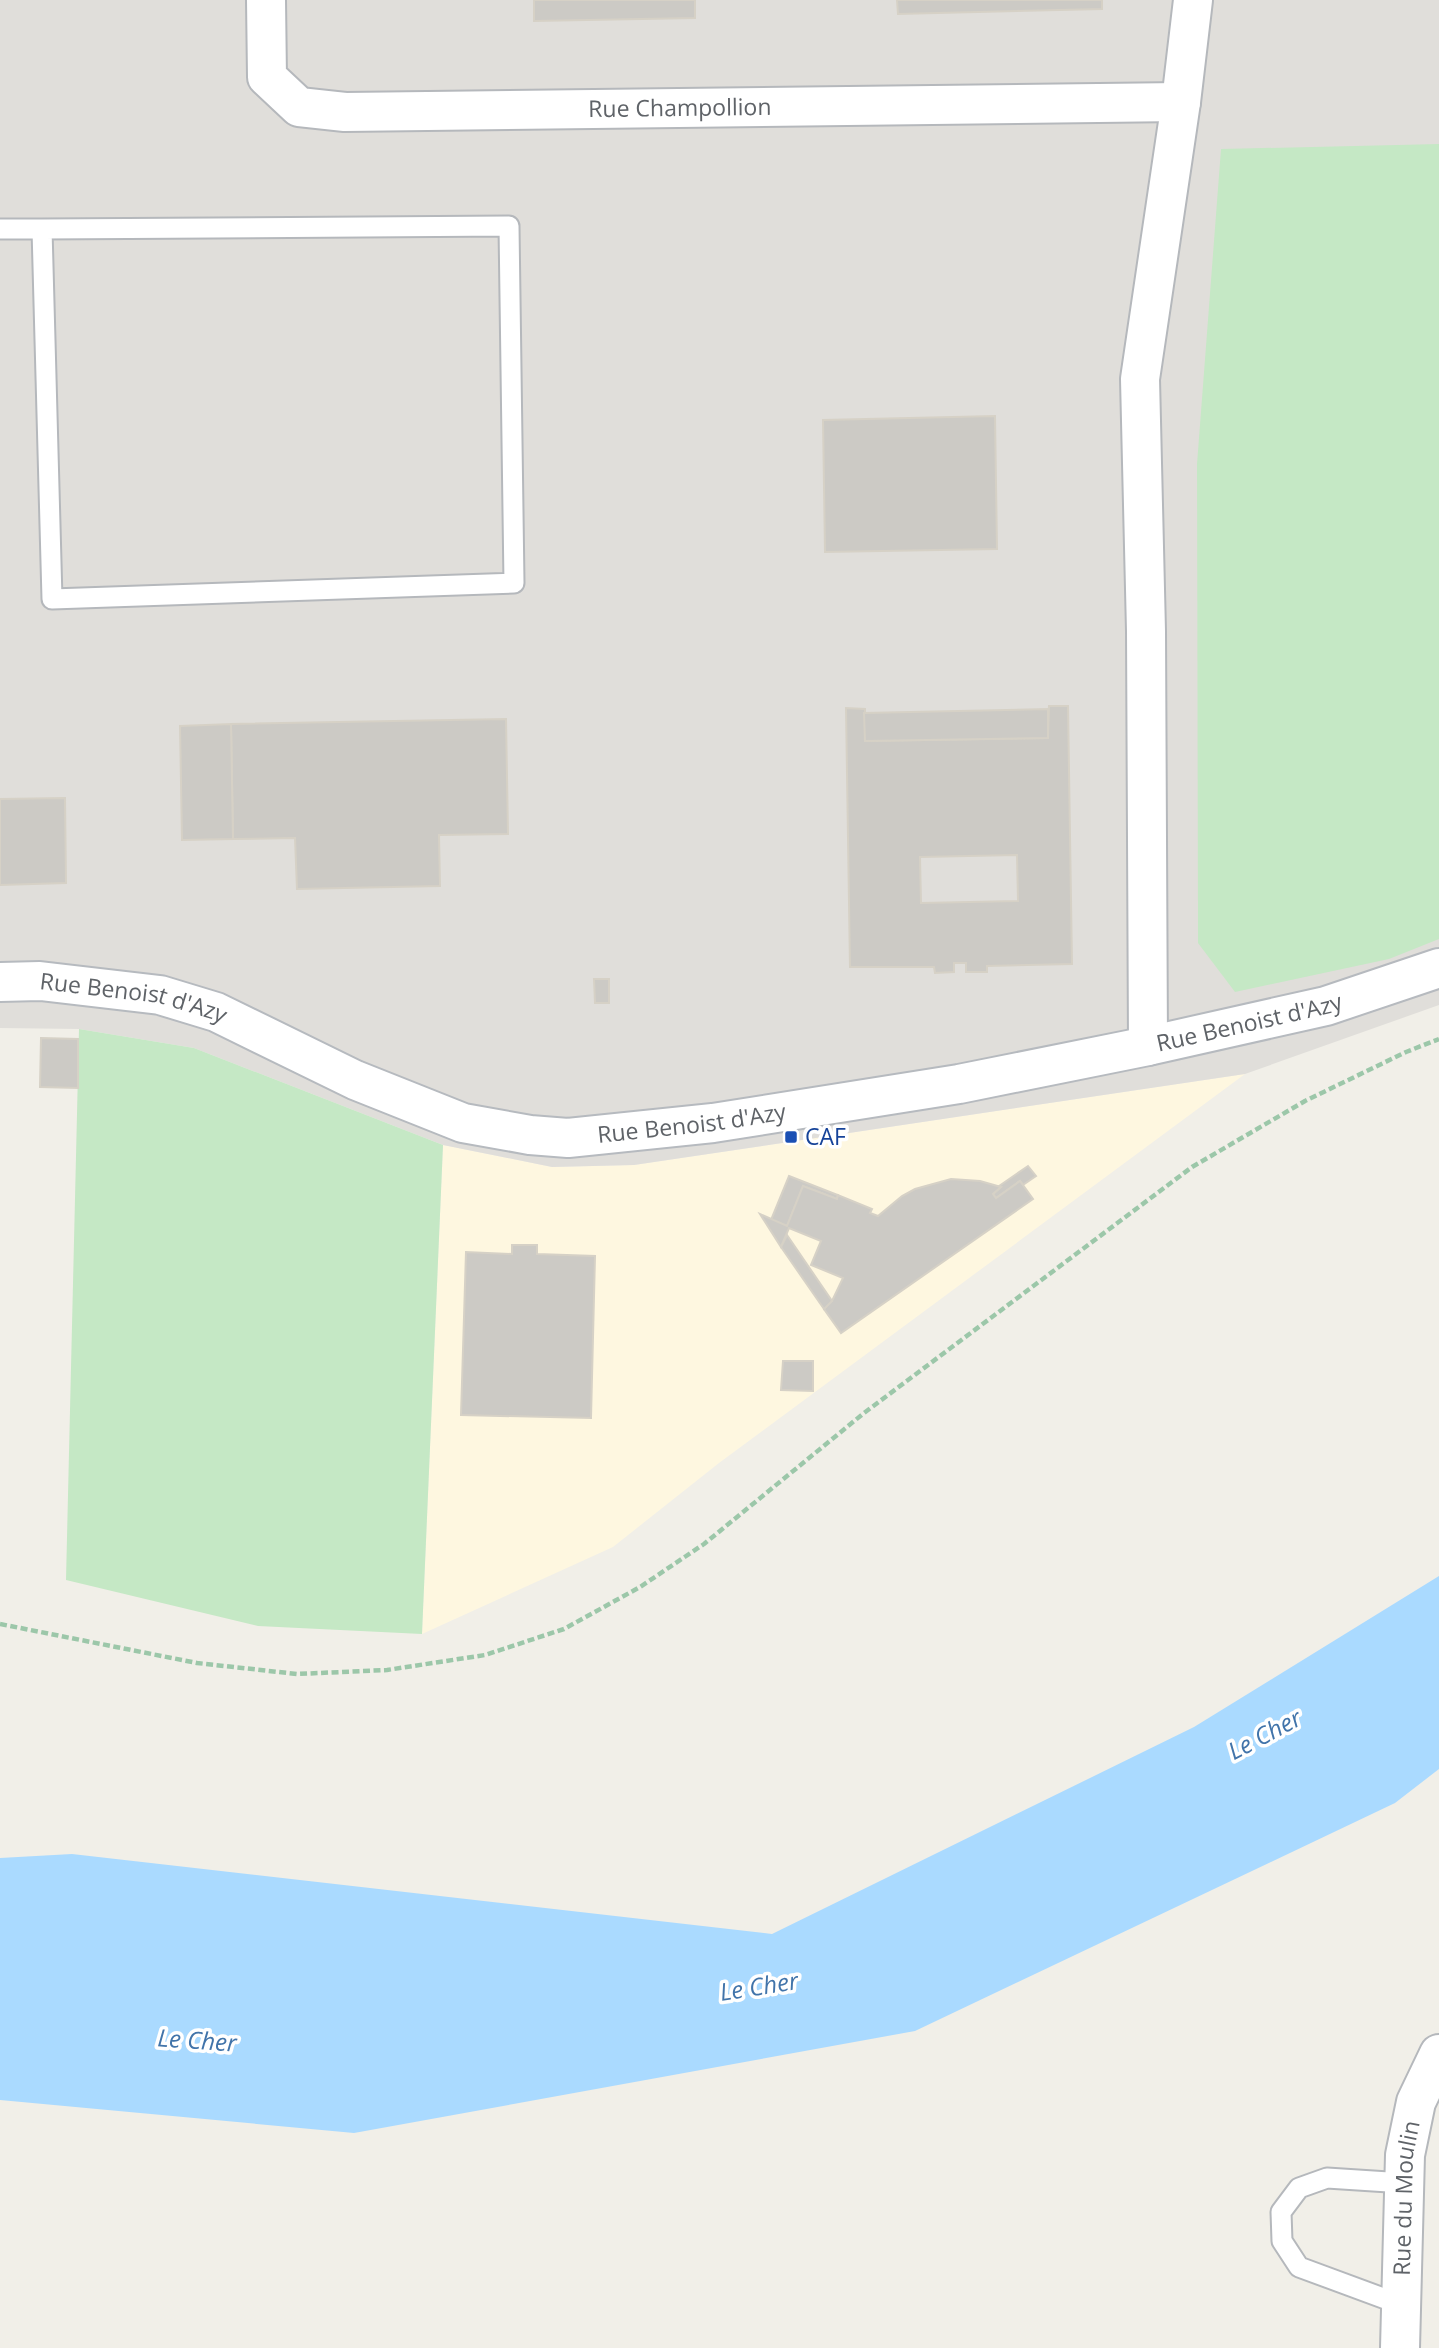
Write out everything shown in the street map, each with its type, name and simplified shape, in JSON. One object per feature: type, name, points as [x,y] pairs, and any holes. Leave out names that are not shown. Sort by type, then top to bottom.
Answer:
[{"type":"street","name":"Rue Champollion","points":[[266,0],[267,77],[299,107],[345,112],[1181,102]]},
{"type":"street","points":[[1148,1046],[1146,645],[1140,379],[1181,102],[1193,0]]},
{"type":"street","name":"Rue Benoist d'Azy","points":[[0,982],[40,981],[160,995],[216,1012],[355,1080],[463,1123],[530,1135],[568,1138],[713,1123],[888,1096],[1148,1046],[1326,1006],[1439,968]]},
{"type":"street","name":"Rue du Moulin","points":[[1401,2348],[1405,2155],[1416,2102],[1439,2054]]},
{"type":"lane","points":[[0,229],[509,226],[514,583],[52,600],[42,229]]},
{"type":"lane","points":[[1402,2305],[1299,2267],[1282,2241],[1281,2212],[1299,2188],[1327,2178],[1404,2183]]},
{"type":"path","points":[[0,1625],[197,1663],[297,1674],[387,1670],[485,1655],[564,1629],[640,1587],[704,1544],[864,1413],[1192,1167],[1305,1101],[1439,1039]]},
{"type":"shaded area","points":[[0,0],[1439,0],[1439,1005],[1245,1074],[634,1165],[552,1167],[443,1145],[194,1048],[79,1029],[0,1028]]},
{"type":"shaded area","points":[[1245,1074],[719,1463],[613,1547],[422,1634],[443,1145],[552,1167],[634,1165]]},
{"type":"green space","points":[[1439,144],[1439,939],[1389,959],[1235,992],[1198,943],[1197,464],[1221,149]]},
{"type":"green space","points":[[79,1029],[194,1048],[443,1145],[422,1634],[258,1626],[66,1580]]},
{"type":"water","name":"Le Cher","points":[[1439,1576],[1439,1769],[1395,1803],[915,2031],[354,2133],[0,2100],[0,1858],[72,1854],[772,1934],[1194,1727]]},
{"type":"building","points":[[534,0],[695,0],[695,18],[534,21]]},
{"type":"building","points":[[897,0],[1102,0],[1102,9],[898,14]]},
{"type":"building","points":[[995,416],[997,549],[825,552],[823,420]]},
{"type":"building","points":[[1049,706],[1068,706],[1072,964],[987,966],[987,972],[966,972],[966,963],[954,963],[954,972],[935,973],[934,967],[850,967],[846,708],[865,709],[865,741],[1048,738]],"holes":[[[1017,855],[1018,901],[921,903],[920,857]]]},
{"type":"building","points":[[1048,709],[1048,738],[865,741],[864,713]]},
{"type":"building","points":[[506,719],[508,834],[439,835],[440,886],[297,889],[295,838],[233,839],[231,724]]},
{"type":"building","points":[[231,724],[233,839],[182,840],[180,726]]},
{"type":"building","points":[[65,798],[66,883],[0,885],[0,799]]},
{"type":"building","points":[[594,979],[609,979],[609,1003],[595,1003]]},
{"type":"building","points":[[41,1038],[78,1039],[78,1088],[40,1087]]},
{"type":"building","points":[[1028,1166],[1036,1176],[1023,1185],[1020,1181],[996,1198],[993,1194],[1001,1187],[999,1186]]},
{"type":"building","points":[[789,1176],[838,1195],[837,1199],[803,1186],[787,1226],[771,1220]]},
{"type":"building","points":[[951,1179],[980,1181],[1001,1187],[993,1194],[996,1198],[1020,1181],[1033,1199],[841,1333],[824,1309],[832,1301],[843,1278],[811,1265],[821,1241],[789,1228],[781,1247],[760,1214],[787,1226],[803,1186],[837,1199],[838,1195],[872,1209],[870,1213],[878,1216],[915,1189]]},
{"type":"building","points":[[787,1235],[832,1301],[824,1309],[781,1247]]},
{"type":"building","points":[[512,1245],[537,1245],[537,1254],[595,1256],[591,1418],[461,1415],[466,1252],[512,1254]]},
{"type":"building","points":[[783,1361],[813,1361],[813,1391],[781,1390]]},
{"type":"place","name":"CAF","points":[[791,1137]]}]
